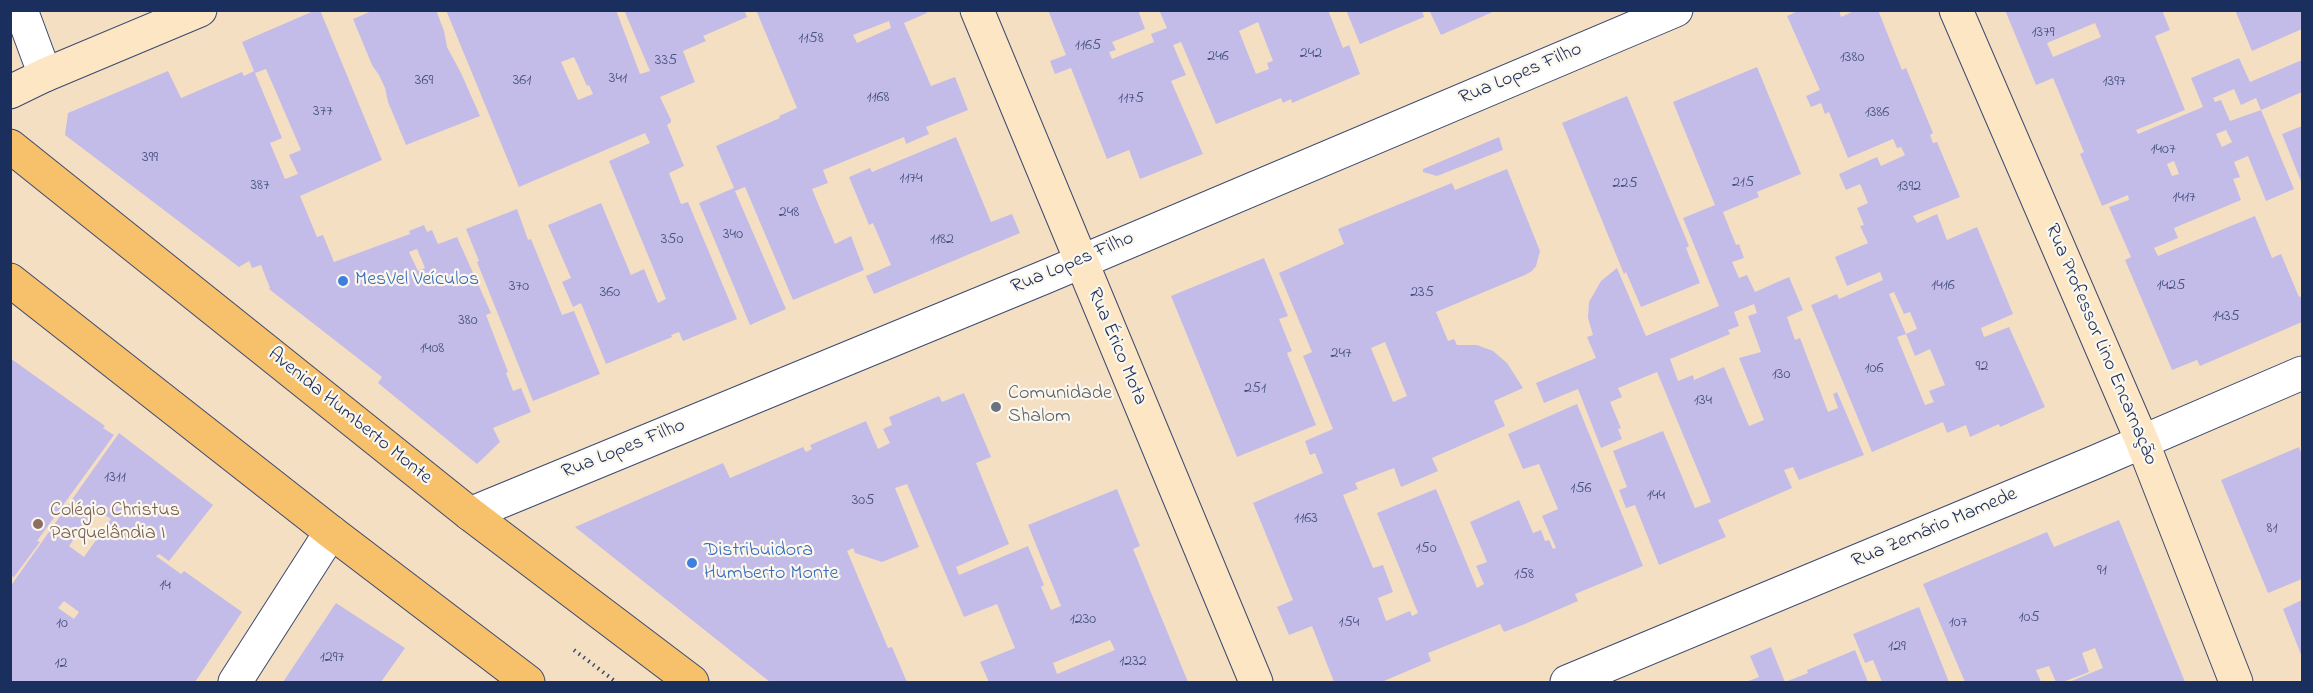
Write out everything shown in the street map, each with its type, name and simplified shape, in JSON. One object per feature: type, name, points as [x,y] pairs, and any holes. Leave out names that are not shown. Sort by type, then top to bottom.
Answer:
[{"type":"main road","name":"Avenida Humberto Monte","points":[[10,146],[470,514],[692,682]]},
{"type":"main road","points":[[10,279],[331,532],[528,682]]},
{"type":"street","points":[[21,10],[45,75]]},
{"type":"street","points":[[10,92],[200,10]]},
{"type":"street","name":"Rua Érico Mota","points":[[977,10],[1256,682]]},
{"type":"street","name":"Rua Lopes Filho","points":[[470,514],[1676,10]]},
{"type":"street","name":"Rua Professor Lino Encarnação","points":[[1956,10],[2142,441],[2236,682]]},
{"type":"street","name":"Rua Zemário Mamede","points":[[1567,682],[2302,373]]},
{"type":"street","points":[[234,682],[331,532]]},
{"type":"building","points":[[320,10],[382,160],[300,196],[317,237],[323,235],[334,262],[410,234],[409,231],[424,225],[427,232],[432,230],[438,244],[457,237],[491,313],[486,315],[513,391],[521,388],[531,412],[493,428],[500,442],[477,464],[378,383],[382,377],[269,289],[261,265],[252,268],[249,261],[239,267],[65,135],[68,113],[168,71],[181,98],[242,72],[244,76],[254,71],[242,42]],"holes":[[[266,69],[301,150],[289,155],[298,174],[285,179],[270,143],[282,138],[255,73]],[[417,249],[425,268],[418,271],[409,252]]]},
{"type":"building","points":[[374,10],[436,10],[447,47],[480,116],[406,145],[388,102],[385,88],[372,65],[353,19]]},
{"type":"building","points":[[446,10],[616,10],[640,74],[650,71],[624,10],[744,10],[747,17],[703,36],[706,41],[683,51],[695,82],[660,97],[671,120],[667,125],[684,166],[669,173],[681,204],[688,202],[737,319],[683,341],[679,332],[606,364],[581,303],[573,307],[562,282],[571,278],[548,225],[601,203],[631,275],[644,269],[658,303],[666,299],[609,161],[650,143],[645,133],[519,187]],"holes":[[[574,57],[587,86],[589,85],[593,94],[578,100],[561,62]]]},
{"type":"building","points":[[756,10],[926,10],[927,13],[904,23],[931,86],[955,77],[968,110],[926,127],[929,134],[906,144],[904,137],[823,170],[828,183],[812,189],[835,244],[851,236],[864,270],[793,300],[745,187],[735,191],[786,309],[750,325],[699,203],[734,188],[716,146],[780,118],[779,116],[797,108]],"holes":[[[889,21],[891,28],[857,43],[853,35]]]},
{"type":"building","points":[[1048,10],[1138,10],[1145,29],[1112,42],[1116,50],[1109,52],[1112,59],[1154,42],[1151,34],[1167,28],[1159,10],[1328,10],[1343,48],[1349,45],[1360,74],[1292,103],[1291,99],[1283,103],[1281,98],[1216,124],[1181,42],[1173,45],[1186,75],[1171,81],[1203,154],[1140,179],[1129,150],[1107,159],[1071,68],[1055,74],[1050,61],[1066,55]],"holes":[[[1258,22],[1273,61],[1267,63],[1269,69],[1256,74],[1239,31]]]},
{"type":"building","points":[[1346,10],[1422,10],[1424,17],[1360,44]]},
{"type":"building","points":[[1429,10],[1497,10],[1441,35]]},
{"type":"building","points":[[1800,10],[1839,10],[1841,17],[1856,10],[1878,10],[1902,70],[1906,68],[1933,133],[1930,135],[1933,143],[1937,142],[1960,197],[1913,216],[1917,223],[1937,214],[1947,240],[1977,227],[2013,314],[1981,328],[1984,337],[2009,327],[2045,407],[2000,427],[1999,424],[1970,437],[1966,425],[1947,433],[1943,422],[1872,452],[1811,305],[1837,294],[1839,299],[1883,280],[1880,272],[1847,286],[1835,257],[1868,243],[1860,226],[1864,225],[1857,208],[1868,203],[1860,184],[1846,190],[1839,174],[1877,157],[1881,166],[1905,155],[1901,147],[1897,148],[1893,139],[1848,158],[1829,112],[1825,114],[1821,103],[1811,107],[1806,96],[1820,90],[1787,16]],"holes":[[[1894,292],[1904,314],[1910,312],[1917,329],[1906,334],[1889,294]],[[1906,334],[1915,356],[1930,349],[1945,385],[1929,391],[1934,402],[1925,405],[1897,337]]]},
{"type":"building","points":[[2005,10],[2162,10],[2170,30],[2155,36],[2185,110],[2136,130],[2138,134],[2203,107],[2191,78],[2239,58],[2250,82],[2302,60],[2302,92],[2261,110],[2294,189],[2266,201],[2248,156],[2234,162],[2240,177],[2233,179],[2241,200],[2174,228],[2178,238],[2154,248],[2158,256],[2255,216],[2272,258],[2281,254],[2299,297],[2302,296],[2302,322],[2200,366],[2197,360],[2172,370],[2125,260],[2131,257],[2109,207],[2129,200],[2128,195],[2102,206],[2080,154],[2084,152],[2053,78],[2036,85]],"holes":[[[2095,23],[2101,37],[2053,57],[2047,43]],[[2234,89],[2241,105],[2256,98],[2261,110],[2230,121],[2221,100],[2215,102],[2213,98]],[[2226,130],[2232,142],[2222,147],[2216,134]],[[2174,161],[2179,174],[2172,176],[2167,164]]]},
{"type":"building","points":[[2235,10],[2302,10],[2302,29],[2252,51]]},
{"type":"building","points":[[1757,67],[1801,174],[1757,192],[1759,197],[1723,212],[1736,245],[1739,244],[1744,258],[1732,262],[1739,278],[1747,275],[1755,292],[1789,277],[1803,310],[1787,317],[1795,340],[1800,338],[1828,412],[1838,408],[1833,394],[1837,392],[1864,455],[1799,480],[1793,467],[1784,470],[1792,488],[1718,520],[1726,537],[1659,565],[1635,505],[1626,508],[1619,490],[1627,487],[1613,451],[1663,431],[1695,508],[1711,502],[1657,372],[1618,388],[1622,397],[1610,402],[1621,428],[1618,429],[1622,439],[1601,448],[1578,389],[1544,403],[1536,383],[1596,358],[1587,337],[1593,335],[1588,318],[1589,302],[1601,281],[1617,268],[1646,336],[1719,306],[1683,218],[1715,205],[1673,102]],"holes":[[[1754,304],[1757,313],[1748,316],[1761,352],[1739,358],[1764,420],[1749,426],[1724,367],[1694,380],[1693,375],[1678,381],[1670,359],[1730,334],[1728,330],[1739,326],[1734,312]]]},
{"type":"building","points":[[1627,96],[1689,246],[1686,248],[1700,283],[1641,307],[1626,272],[1624,274],[1562,123]]},
{"type":"building","points":[[2302,126],[2302,184],[2282,134]]},
{"type":"building","points":[[956,137],[991,222],[1012,214],[1020,233],[874,294],[866,276],[891,265],[873,223],[869,225],[849,177],[870,168],[872,172]]},
{"type":"building","points":[[1499,137],[1503,150],[1437,176],[1423,172],[1423,169]]},
{"type":"building","points":[[1507,169],[1540,251],[1536,266],[1532,271],[1436,312],[1448,341],[1454,339],[1457,345],[1477,345],[1493,351],[1507,363],[1523,388],[1494,401],[1505,426],[1432,458],[1438,471],[1401,487],[1394,468],[1355,483],[1358,489],[1343,495],[1373,568],[1383,565],[1393,592],[1378,598],[1386,621],[1410,611],[1412,616],[1418,613],[1377,513],[1436,489],[1477,588],[1484,584],[1476,566],[1487,562],[1470,522],[1519,500],[1533,533],[1541,530],[1545,541],[1549,540],[1553,549],[1556,548],[1542,516],[1558,509],[1539,464],[1523,469],[1508,434],[1577,404],[1643,566],[1575,594],[1578,601],[1525,624],[1504,632],[1500,624],[1428,653],[1431,661],[1385,682],[1334,682],[1312,626],[1289,635],[1277,607],[1293,600],[1253,503],[1323,473],[1315,453],[1310,455],[1305,441],[1333,429],[1303,356],[1312,352],[1279,273],[1344,244],[1338,229],[1452,183],[1455,190]],"holes":[[[1385,342],[1407,396],[1393,402],[1371,348]]]},
{"type":"building","points":[[517,209],[528,240],[531,239],[562,315],[574,311],[600,374],[533,401],[466,229]]},
{"type":"building","points":[[1264,258],[1288,316],[1279,319],[1292,351],[1287,353],[1316,425],[1237,457],[1171,296]]},
{"type":"building","name":"Colégio Christus Parquelândia I","points":[[10,358],[105,426],[103,428],[114,435],[37,541],[40,542],[14,577],[10,576]]},
{"type":"building","points":[[964,393],[991,457],[976,463],[1009,544],[956,567],[959,575],[1028,546],[1044,585],[1041,587],[1051,610],[1061,606],[1028,525],[1117,489],[1140,546],[1133,549],[1188,682],[989,682],[980,662],[1015,648],[997,604],[964,617],[907,484],[895,488],[919,547],[882,562],[855,553],[853,548],[847,551],[888,648],[892,647],[907,682],[770,682],[575,527],[723,463],[730,478],[803,447],[806,452],[812,449],[810,445],[866,421],[878,449],[890,443],[883,429],[892,425],[889,417],[939,396],[942,402]],"holes":[[[1110,640],[1115,650],[1057,674],[1053,663]]]},
{"type":"building","points":[[119,433],[213,505],[169,561],[159,554],[156,556],[181,574],[184,571],[242,612],[195,682],[10,682],[10,587]],"holes":[[[96,509],[111,519],[84,557],[69,546]],[[64,601],[79,612],[74,619],[58,608]]]},
{"type":"building","points":[[2299,447],[2302,455],[2302,579],[2268,593],[2221,480]]},
{"type":"building","points":[[2119,520],[2185,682],[2069,682],[2103,668],[2095,648],[2082,653],[2089,672],[2063,682],[2056,682],[2049,666],[2036,670],[2041,682],[1965,682],[1923,584],[2047,532],[2054,547]]},
{"type":"building","points":[[2302,600],[2302,657],[2283,609]]},
{"type":"building","points":[[336,603],[405,648],[381,682],[283,682]]},
{"type":"building","points":[[1919,607],[1949,682],[1882,682],[1873,660],[1865,663],[1853,634]]},
{"type":"building","points":[[1771,647],[1785,682],[1746,682],[1759,677],[1750,656]]},
{"type":"building","points":[[1855,650],[1868,682],[1785,682]]},
{"type":"place","name":"MesVel Veículos","points":[[343,281]]},
{"type":"place","name":"Comunidade Shalom","points":[[996,407]]},
{"type":"place","name":"Colégio Christus Parquelândia I","points":[[38,524]]},
{"type":"place","name":"Distribuidora Humberto Monte","points":[[692,563]]}]
